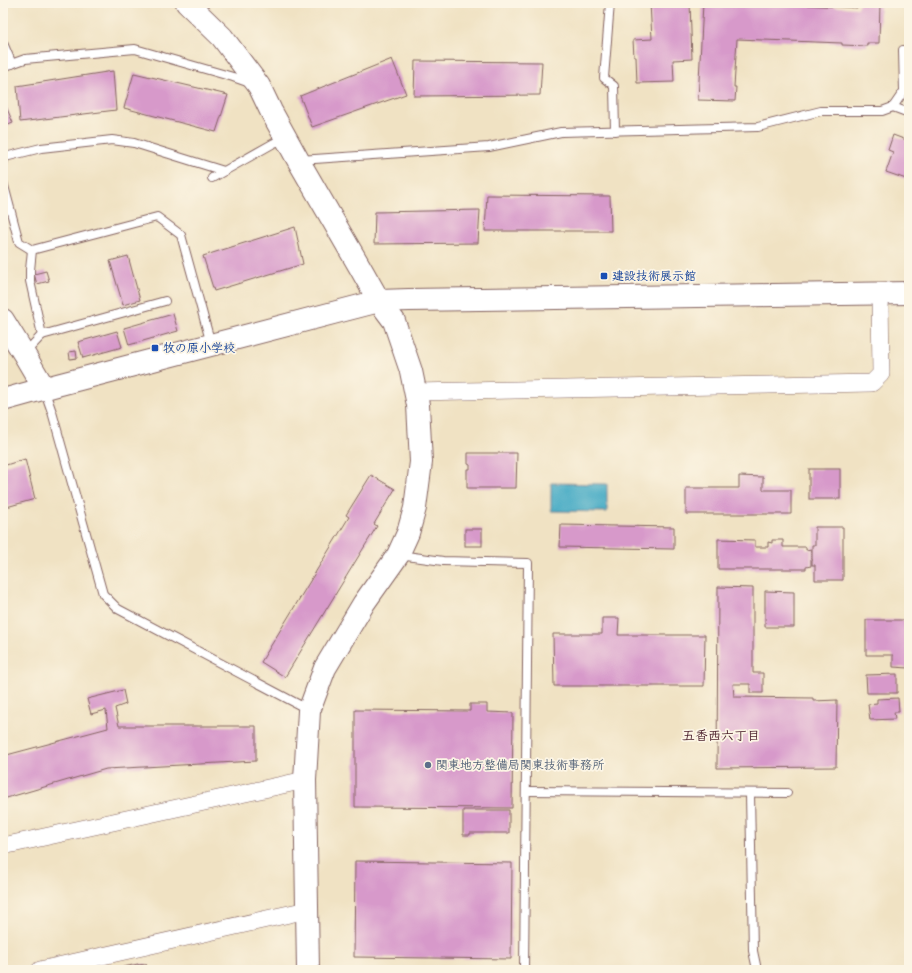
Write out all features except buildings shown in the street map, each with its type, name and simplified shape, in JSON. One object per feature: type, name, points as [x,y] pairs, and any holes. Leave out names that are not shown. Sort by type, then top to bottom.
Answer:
[{"type":"street","points":[[187,3],[222,37],[259,86],[286,139],[379,302],[394,321],[411,371],[418,405],[421,462],[415,508],[408,533],[398,555],[364,603],[325,668],[309,711],[305,780],[308,970]]},
{"type":"street","points":[[3,400],[44,388],[379,302],[410,300],[909,293]]},
{"type":"street","points":[[415,392],[872,383],[881,374],[880,294]]},
{"type":"street","points":[[3,320],[44,388]]},
{"type":"street","points":[[3,846],[305,780]]},
{"type":"street","points":[[40,970],[307,910]]},
{"type":"lane","points":[[610,3],[604,78],[614,86],[615,131]]},
{"type":"lane","points":[[3,43],[12,64]]},
{"type":"lane","points":[[3,67],[25,59],[135,49],[259,86]]},
{"type":"lane","points":[[298,160],[489,148],[561,132],[758,127],[821,111],[882,111],[893,107],[904,91],[903,50]]},
{"type":"lane","points":[[893,107],[909,113]]},
{"type":"lane","points":[[212,178],[274,143],[286,139]]},
{"type":"lane","points":[[3,162],[5,157],[41,148],[112,140],[134,143],[224,171]]},
{"type":"lane","points":[[3,182],[19,242],[32,250],[157,217],[181,235],[211,345]]},
{"type":"lane","points":[[32,250],[30,281],[42,335]]},
{"type":"lane","points":[[24,354],[42,335],[165,301]]},
{"type":"lane","points":[[44,388],[51,408],[102,594],[118,609],[309,711]]},
{"type":"lane","points":[[398,555],[443,561],[528,563],[524,970]]},
{"type":"lane","points":[[526,791],[787,794]]},
{"type":"lane","points":[[750,794],[753,952],[756,970]]},
{"type":"water","points":[[551,483],[607,484],[607,512],[551,511]]},
{"type":"place","name":"建設技術展示館","points":[[604,276]]},
{"type":"place","name":"牧の原小学校","points":[[155,348]]},
{"type":"place","name":"関東地方整備局関東技術事務所","points":[[428,765]]},
{"type":"district","name":"五香西六丁目","points":[[721,736]]}]
